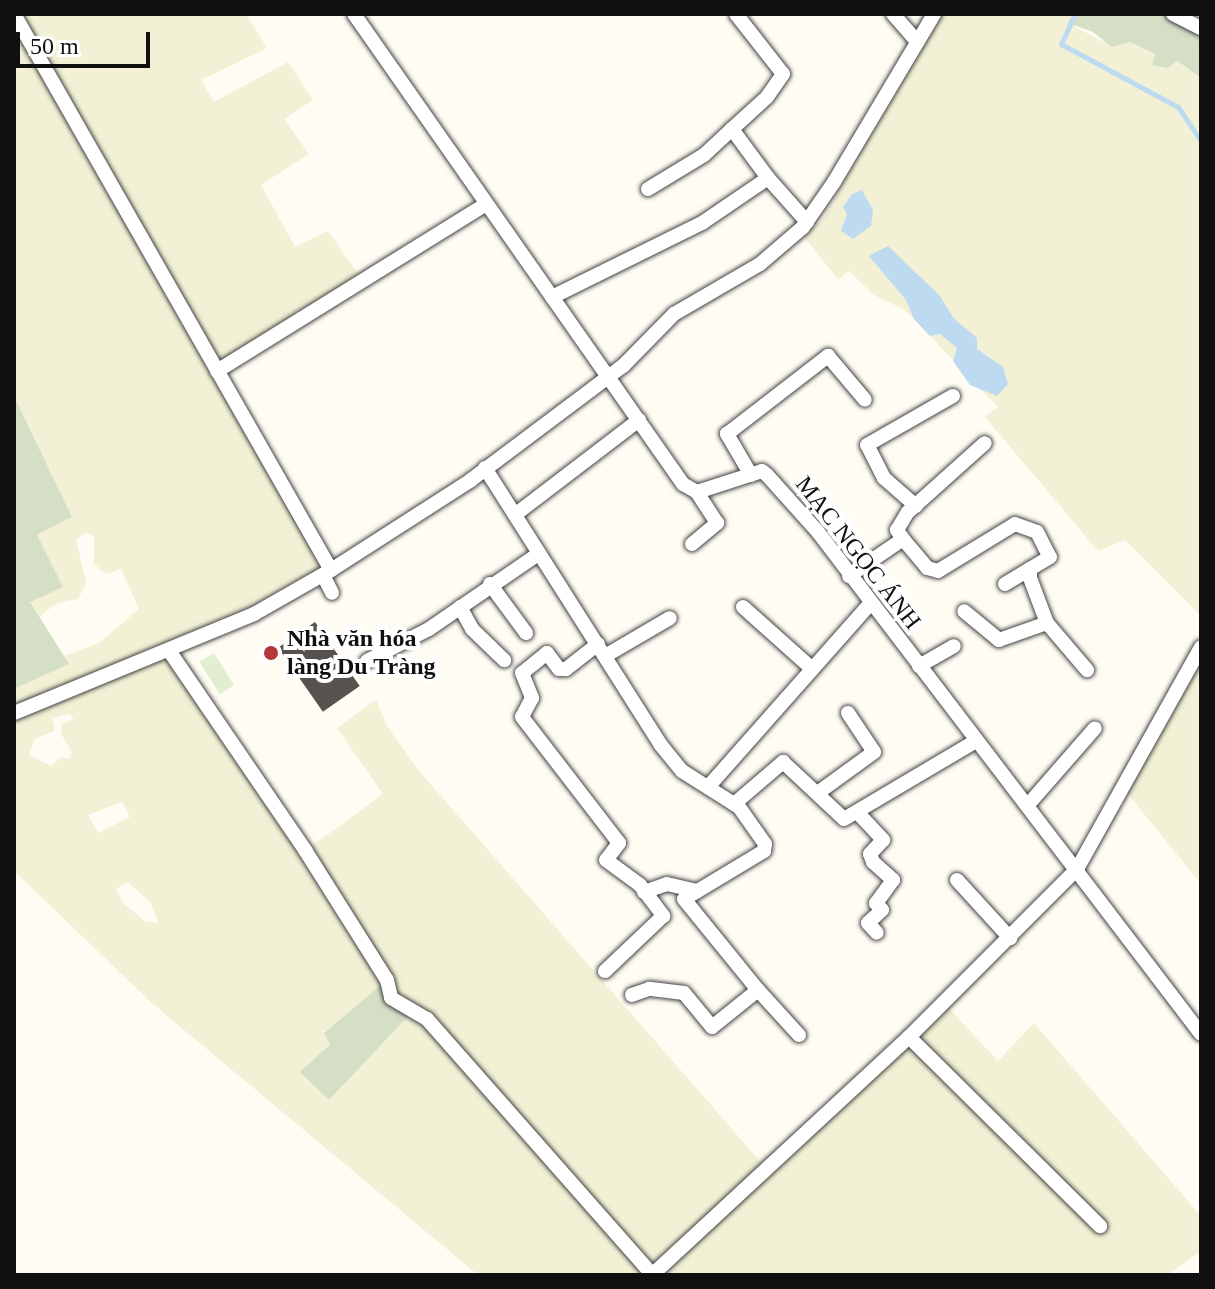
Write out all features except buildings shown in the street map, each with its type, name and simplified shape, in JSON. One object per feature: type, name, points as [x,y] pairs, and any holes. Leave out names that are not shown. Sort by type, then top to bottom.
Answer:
[{"type":"street","points":[[14,14],[217,371],[327,572],[332,593]]},
{"type":"street","points":[[354,14],[683,484],[697,492],[717,523],[692,544]]},
{"type":"street","points":[[648,189],[704,155],[767,97],[783,74],[736,14]]},
{"type":"street","points":[[893,14],[917,42]]},
{"type":"street","points":[[14,713],[170,652],[254,614],[327,572],[485,468],[608,376],[674,314],[760,264],[807,222],[934,14]]},
{"type":"street","points":[[1173,14],[1201,28]]},
{"type":"street","points":[[732,129],[768,178],[807,222]]},
{"type":"street","points":[[552,297],[702,223],[768,178]]},
{"type":"street","points":[[217,371],[485,205]]},
{"type":"street","points":[[697,492],[751,475],[727,434],[828,356],[865,400]]},
{"type":"street","points":[[916,506],[884,478],[867,445],[953,396]]},
{"type":"street","points":[[516,514],[639,420]]},
{"type":"street","points":[[985,443],[916,506],[897,530],[927,568],[938,571],[1015,524],[1037,532],[1050,557],[1005,584]]},
{"type":"street","points":[[485,468],[668,753],[682,771],[734,804],[765,844],[764,851],[684,899],[686,906],[799,1035]]},
{"type":"street","name":"MẠC NGỌC ÁNH","points":[[751,475],[767,475],[849,576],[1201,1034]]},
{"type":"street","points":[[849,576],[903,539]]},
{"type":"street","points":[[367,661],[460,607],[538,554]]},
{"type":"street","points":[[1030,569],[1047,623],[1087,670]]},
{"type":"street","points":[[490,584],[526,633]]},
{"type":"street","points":[[708,787],[810,667],[869,605]]},
{"type":"street","points":[[460,607],[472,629],[504,660]]},
{"type":"street","points":[[743,607],[810,667]]},
{"type":"street","points":[[964,611],[999,640],[1047,623]]},
{"type":"street","points":[[605,971],[663,916],[644,892],[606,860],[619,843],[536,729],[522,717],[532,698],[522,673],[547,653],[559,669],[566,669],[670,618]]},
{"type":"street","points":[[919,666],[954,646]]},
{"type":"street","points":[[170,652],[321,876],[387,980],[391,998],[427,1019],[653,1275],[909,1037],[1077,869],[1201,647]]},
{"type":"street","points":[[819,792],[874,752],[848,713]]},
{"type":"street","points":[[1027,806],[1095,728]]},
{"type":"street","points":[[734,804],[783,762],[819,792],[844,819],[976,741]]},
{"type":"street","points":[[858,813],[883,840],[870,854],[873,862],[893,880],[876,903],[882,910],[868,923],[877,933]]},
{"type":"street","points":[[957,880],[1010,938]]},
{"type":"street","points":[[644,892],[667,884],[686,884],[697,891]]},
{"type":"street","points":[[632,995],[649,989],[684,993],[712,1027],[758,990]]},
{"type":"street","points":[[909,1037],[1100,1226]]},
{"type":"green space","points":[[14,14],[246,14],[267,48],[201,80],[214,102],[288,62],[313,100],[284,119],[309,154],[261,185],[295,247],[328,231],[363,281],[217,371],[331,570],[171,651],[309,848],[383,794],[337,728],[376,700],[387,726],[419,771],[766,1168],[944,1003],[998,1061],[1034,1023],[1201,1216],[1201,1251],[1168,1275],[478,1275],[153,1004],[14,871],[14,689],[69,664],[64,656],[99,643],[139,609],[121,569],[106,574],[94,564],[94,537],[87,532],[76,539],[86,583],[78,599],[57,603],[39,617],[30,602],[37,535],[72,517],[14,396]],"holes":[[[69,714],[74,719],[62,724],[61,734],[72,752],[69,759],[61,757],[51,766],[29,755],[34,739],[55,731],[52,718]],[[122,802],[130,817],[98,833],[88,815]],[[128,882],[150,902],[159,923],[146,922],[123,903],[116,889]],[[348,1015],[329,1099],[300,1072],[330,1043],[324,1032]]]},
{"type":"green space","points":[[942,14],[1072,14],[1069,23],[1101,41],[1130,42],[1156,55],[1152,65],[1176,61],[1201,78],[1201,616],[1125,540],[1098,551],[985,417],[998,407],[905,310],[874,295],[849,271],[838,279],[803,236],[821,222]]},
{"type":"green space","points":[[1073,14],[1173,14],[1201,28],[1201,78],[1177,61],[1168,68],[1152,65],[1155,54],[1130,42],[1112,47],[1093,32],[1068,23]]},
{"type":"green space","points":[[14,396],[72,517],[37,535],[63,587],[30,602],[69,664],[14,689]]},
{"type":"green space","points":[[1201,647],[1201,884],[1124,789]]},
{"type":"green space","points":[[214,653],[234,685],[220,694],[200,662]]},
{"type":"green space","points":[[387,980],[412,1012],[329,1100],[300,1072],[330,1044],[324,1033]]},
{"type":"water","points":[[862,190],[873,210],[871,226],[853,239],[841,231],[847,214],[843,207],[852,194]]},
{"type":"water","points":[[888,246],[940,296],[954,319],[977,338],[977,349],[1003,367],[1008,384],[997,396],[970,385],[953,361],[957,348],[940,334],[930,336],[914,319],[906,300],[869,256]]},
{"type":"waterway","points":[[1075,14],[1061,44],[1178,107],[1201,141]]},
{"type":"place","name":"Nhà văn hóa làng Du Tràng","points":[[271,653]]}]
